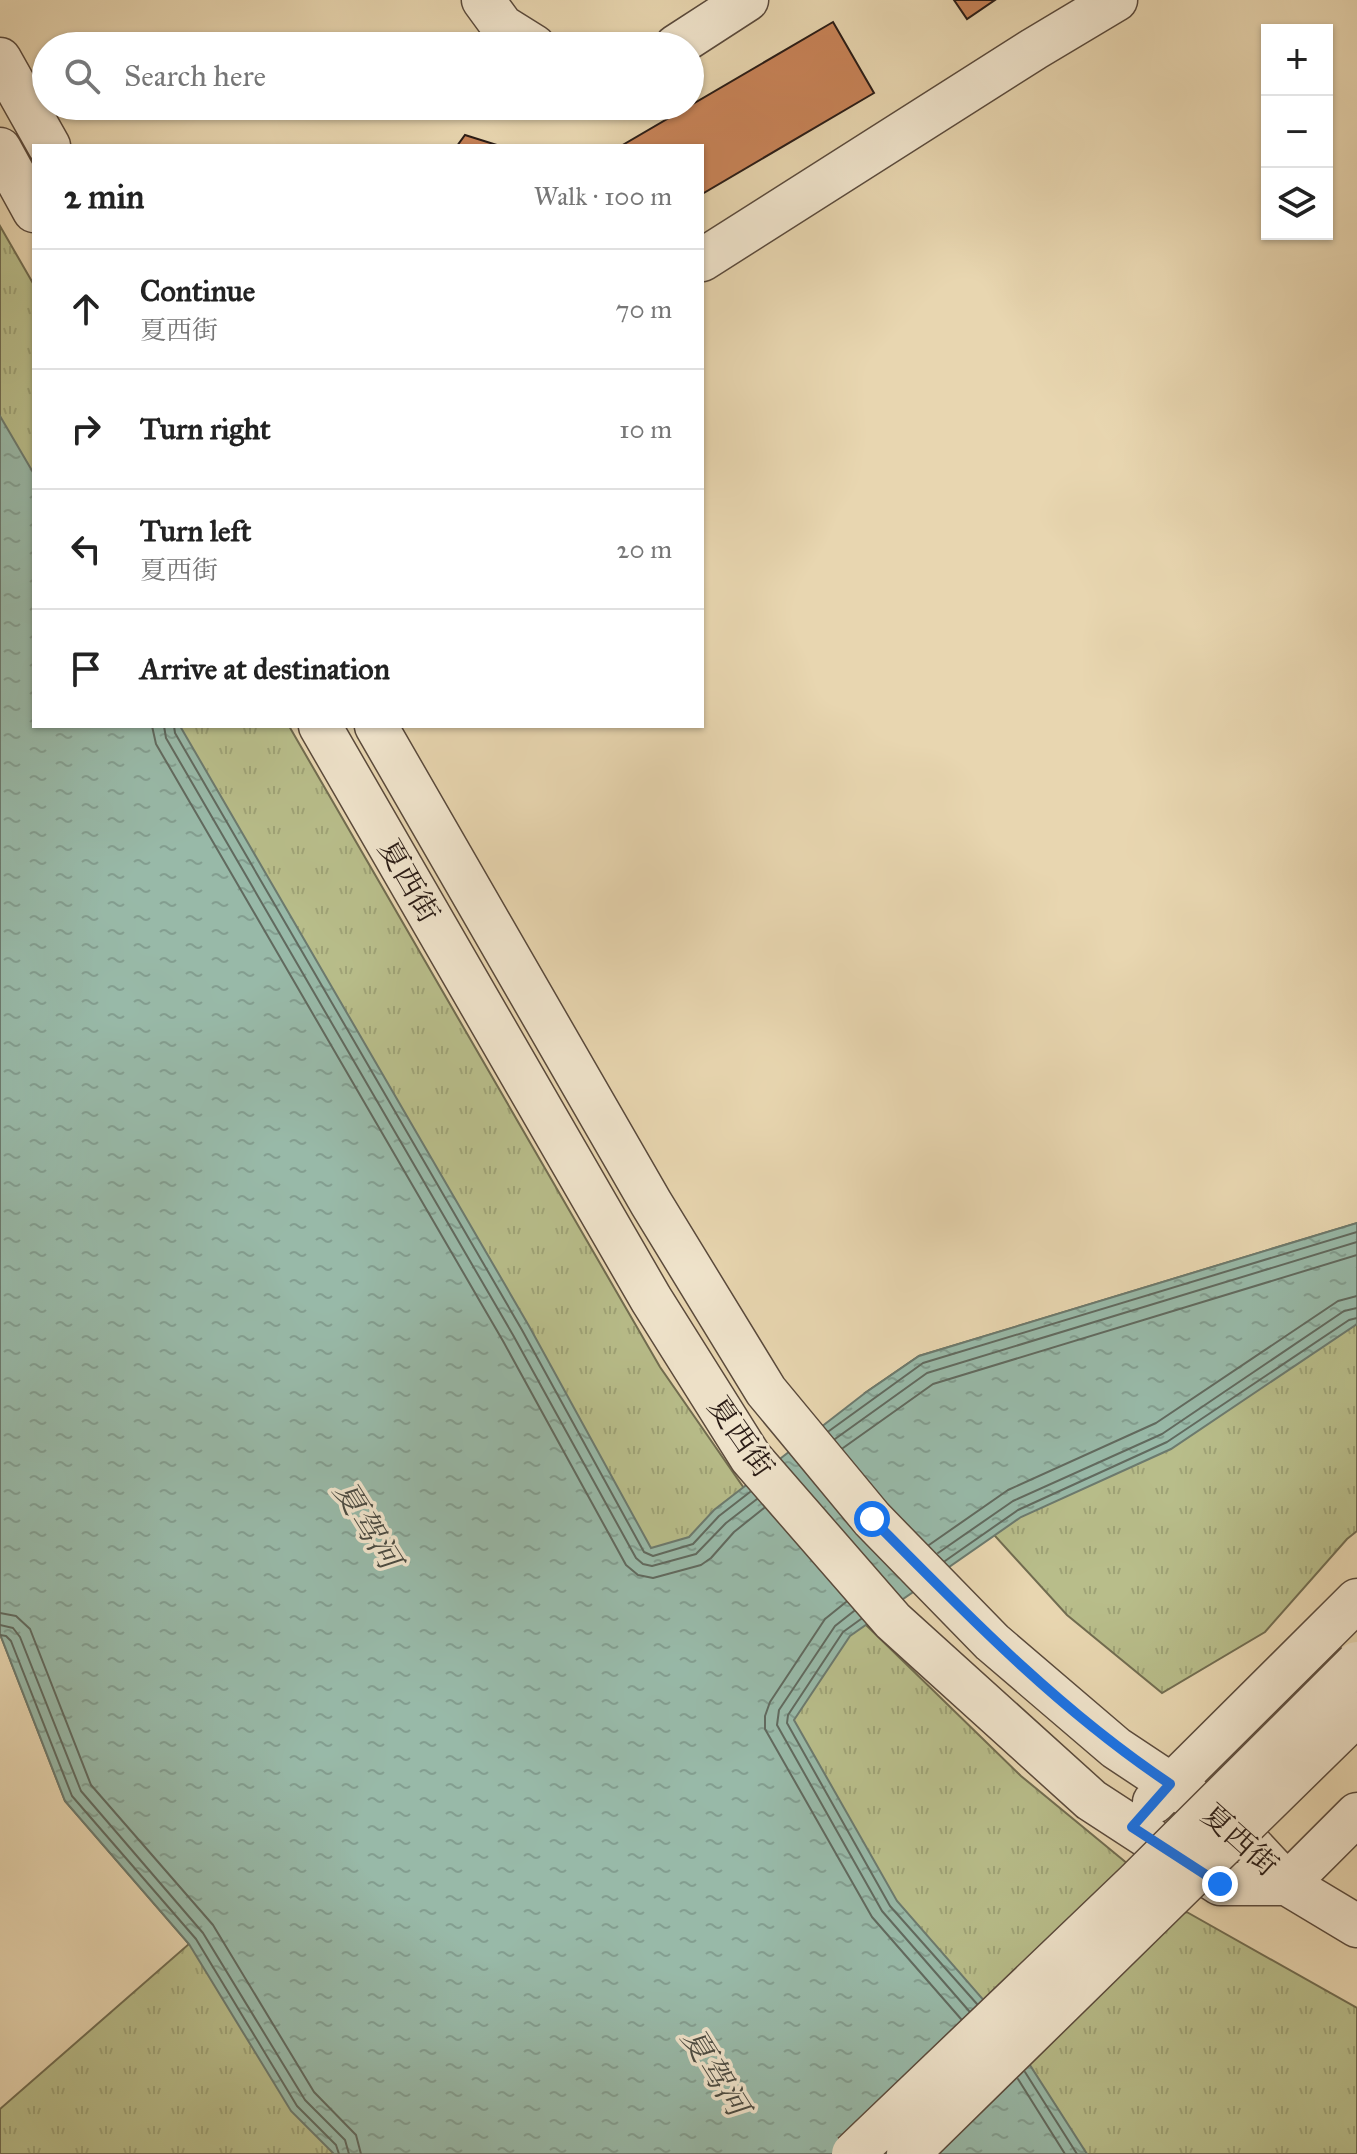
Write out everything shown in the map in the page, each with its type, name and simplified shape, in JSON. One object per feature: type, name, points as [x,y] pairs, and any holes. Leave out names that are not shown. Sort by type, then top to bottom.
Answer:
[{"type":"street","points":[[483,0],[502,26],[512,32]]},
{"type":"street","points":[[698,32],[747,0]]},
{"type":"street","points":[[704,259],[1116,0]]},
{"type":"street","points":[[0,59],[32,116]]},
{"type":"street","points":[[34,120],[48,144]]},
{"type":"street","points":[[0,149],[32,207]]},
{"type":"street","name":"夏西街","points":[[321,728],[651,1299],[751,1458],[893,1621],[1091,1800],[1220,1884],[1287,1884]]},
{"type":"street","name":"夏西街","points":[[377,728],[643,1189],[766,1391],[872,1519],[992,1642],[1116,1748],[1232,1825],[1287,1884]]},
{"type":"street","points":[[1132,1827],[1170,1784],[1357,1600]]},
{"type":"street","points":[[853,2154],[1136,1883],[1357,1663]]},
{"type":"street","points":[[908,2154],[1357,1714]]},
{"type":"street","points":[[1357,1814],[1287,1884],[1357,1926]]},
{"type":"green space","points":[[0,226],[32,282],[32,728],[290,728],[660,1367],[782,1543],[1021,1776],[1185,1911],[1357,2008],[1357,2154],[0,2154],[0,2109],[189,1944],[65,1801],[0,1634]]},
{"type":"green space","points":[[1357,1223],[1357,1531],[1265,1632],[1162,1693],[1067,1615],[865,1393],[919,1356]]},
{"type":"water","name":"夏驾河","points":[[0,416],[32,471],[32,728],[181,728],[529,1326],[651,1548],[689,1537],[714,1510],[865,1393],[919,1356],[1357,1223],[1357,1324],[1171,1449],[1021,1517],[850,1636],[794,1720],[897,1901],[1001,2020],[1087,2154],[334,2154],[291,2111],[189,1944],[65,1801],[0,1634]]},
{"type":"building","points":[[954,0],[995,0],[967,19]]},
{"type":"building","points":[[833,22],[874,93],[704,193],[704,144],[624,144],[665,120],[704,120],[704,97]]},
{"type":"building","points":[[465,135],[494,144],[458,144]]},
{"type":"route","points":[[872,1519],[992,1642],[1116,1748],[1170,1784],[1132,1827],[1220,1884]]}]
